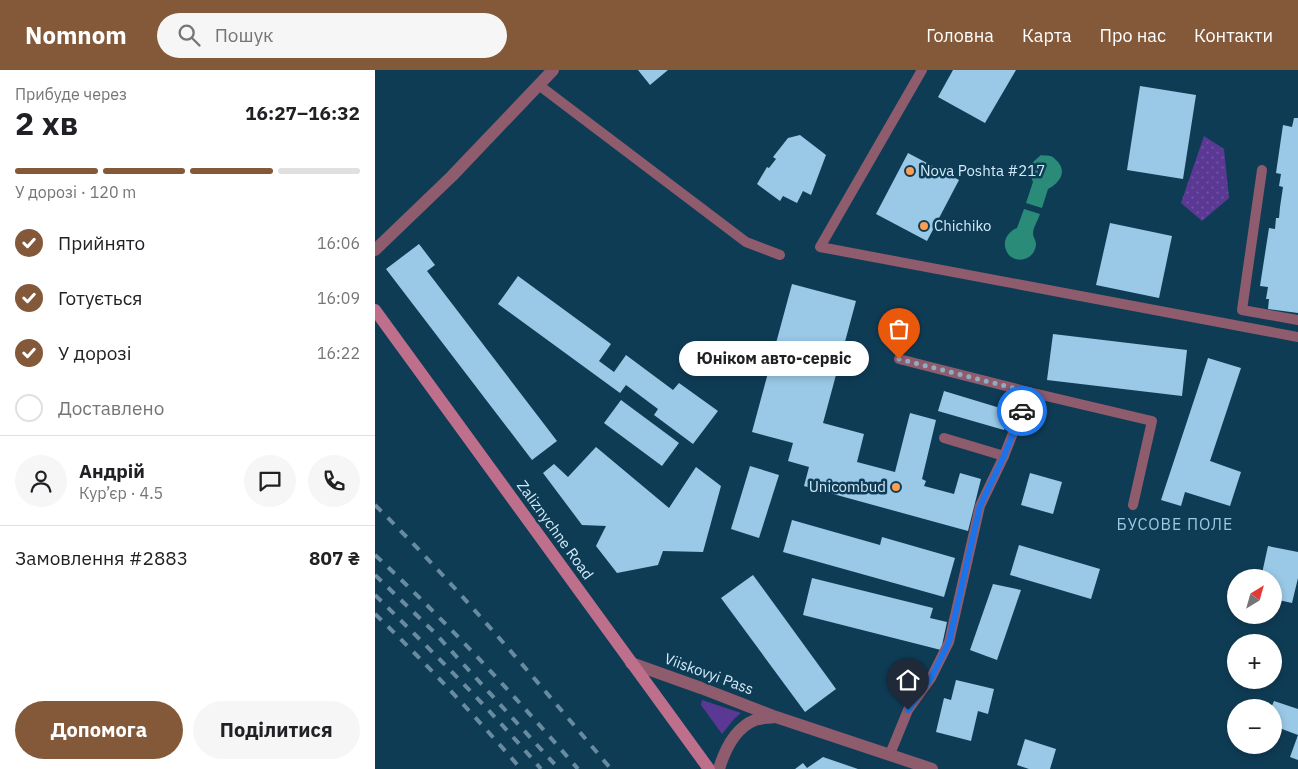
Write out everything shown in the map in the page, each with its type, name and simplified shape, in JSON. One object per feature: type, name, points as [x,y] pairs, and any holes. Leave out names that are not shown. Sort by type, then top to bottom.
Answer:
[{"type":"street","points":[[375,250],[452,176],[540,86],[553,70]]},
{"type":"street","name":"Zaliznychne Road","points":[[375,310],[709,769]]},
{"type":"street","name":"Viiskovyi Pass","points":[[631,663],[776,717],[932,769]]},
{"type":"street","name":"Viiskovyi Pass","points":[[719,769],[728,745],[740,729],[756,720],[776,717]]},
{"type":"lane","points":[[922,70],[820,247],[1298,337]]},
{"type":"lane","points":[[540,86],[745,242],[780,255]]},
{"type":"lane","points":[[1262,170],[1242,310],[1298,320]]},
{"type":"lane","points":[[899,359],[1029,392],[1153,420],[1133,505]]},
{"type":"lane","points":[[890,754],[908,710],[931,678],[949,642],[980,506],[1004,456],[1029,392]]},
{"type":"lane","points":[[944,438],[1004,456]]},
{"type":"shaded area","points":[[1204,136],[1224,149],[1229,198],[1202,221],[1181,203]]},
{"type":"shaded area","points":[[1041,155],[1054,158],[1060,164],[1062,172],[1059,180],[1048,189],[1042,208],[1026,203],[1033,182],[1029,172],[1033,162]]},
{"type":"shaded area","points":[[1024,209],[1040,214],[1033,231],[1036,246],[1029,257],[1021,260],[1012,258],[1009,255],[1005,243],[1011,231],[1017,228]]},
{"type":"shaded area","points":[[702,700],[741,713],[722,734],[701,705]]},
{"type":"building","points":[[638,70],[668,70],[650,85]]},
{"type":"building","points":[[953,70],[1016,70],[985,123],[938,97]]},
{"type":"building","points":[[1140,86],[1196,95],[1183,179],[1127,170]]},
{"type":"building","points":[[1294,118],[1298,118],[1298,313],[1268,309],[1269,299],[1266,299],[1268,287],[1260,286],[1269,228],[1275,229],[1276,218],[1279,218],[1283,187],[1279,186],[1281,174],[1276,173],[1283,125],[1292,127]]},
{"type":"building","points":[[800,135],[826,155],[811,195],[803,191],[797,203],[783,196],[780,201],[757,184],[767,167],[769,168],[776,159],[773,157],[788,138]]},
{"type":"building","points":[[908,153],[959,180],[927,241],[876,214]]},
{"type":"building","points":[[1110,223],[1172,236],[1159,298],[1096,285]]},
{"type":"building","points":[[419,244],[435,265],[427,271],[557,441],[532,460],[386,269]]},
{"type":"building","points":[[518,276],[611,344],[599,361],[614,372],[626,355],[673,390],[679,383],[718,411],[693,444],[654,415],[658,409],[626,385],[620,393],[498,304]]},
{"type":"building","points":[[792,284],[856,301],[823,423],[864,434],[857,462],[895,472],[910,413],[936,420],[922,479],[926,481],[924,486],[954,494],[960,473],[981,479],[968,531],[804,486],[809,467],[788,461],[793,443],[752,432]]},
{"type":"building","points":[[1053,334],[1187,350],[1182,396],[1047,380]]},
{"type":"building","points":[[1208,358],[1241,368],[1210,461],[1241,472],[1230,506],[1185,492],[1181,506],[1161,500]]},
{"type":"building","points":[[944,391],[1010,411],[1004,430],[938,411]]},
{"type":"building","points":[[621,400],[679,443],[662,466],[604,423]]},
{"type":"building","points":[[596,447],[669,508],[696,467],[721,486],[703,552],[663,551],[658,565],[617,573],[596,546],[606,526],[582,525],[543,473],[554,464],[568,477]]},
{"type":"building","points":[[750,466],[779,475],[759,538],[731,529]]},
{"type":"building","points":[[1030,473],[1062,482],[1053,514],[1021,505]]},
{"type":"building","points":[[792,520],[880,545],[882,537],[955,558],[944,597],[783,552]]},
{"type":"building","points":[[1019,545],[1100,569],[1091,599],[1010,575]]},
{"type":"building","points":[[1268,546],[1298,552],[1298,578],[1292,603],[1283,601],[1283,569],[1263,569]]},
{"type":"building","points":[[753,575],[836,689],[805,712],[721,598]]},
{"type":"building","points":[[812,578],[933,608],[930,618],[947,622],[941,650],[803,615]]},
{"type":"building","points":[[993,584],[1021,590],[997,660],[970,650]]},
{"type":"building","points":[[956,680],[994,689],[988,714],[978,711],[971,741],[936,732],[944,698],[951,700]]},
{"type":"building","points":[[1282,704],[1298,709],[1298,735],[1282,729]]},
{"type":"building","points":[[1298,735],[1298,760],[1290,757]]},
{"type":"building","points":[[1025,739],[1056,749],[1050,769],[1029,769],[1017,765]]},
{"type":"building","points":[[823,757],[858,769],[795,769],[803,763],[807,768]]},
{"type":"railway","points":[[375,505],[467,601],[611,769]]},
{"type":"railway","points":[[375,555],[480,659],[578,769]]},
{"type":"railway","points":[[375,575],[434,632],[559,769]]},
{"type":"railway","points":[[375,595],[481,702],[541,769]]},
{"type":"railway","points":[[375,614],[413,651],[521,769]]},
{"type":"way so far","points":[[899,359],[1029,392],[1022,411]]},
{"type":"place","name":"Nova Poshta #217","points":[[910,171]]},
{"type":"place","name":"Chichiko","points":[[924,226]]},
{"type":"place","name":"Юніком авто-сервіс","points":[[899,359]]},
{"type":"place","name":"Unicombud","points":[[896,487]]},
{"type":"district","name":"БУСОВЕ ПОЛЕ","points":[[1175,524]]},
{"type":"route","points":[[908,710],[931,678],[949,642],[980,506],[1004,456],[1022,411]]}]
